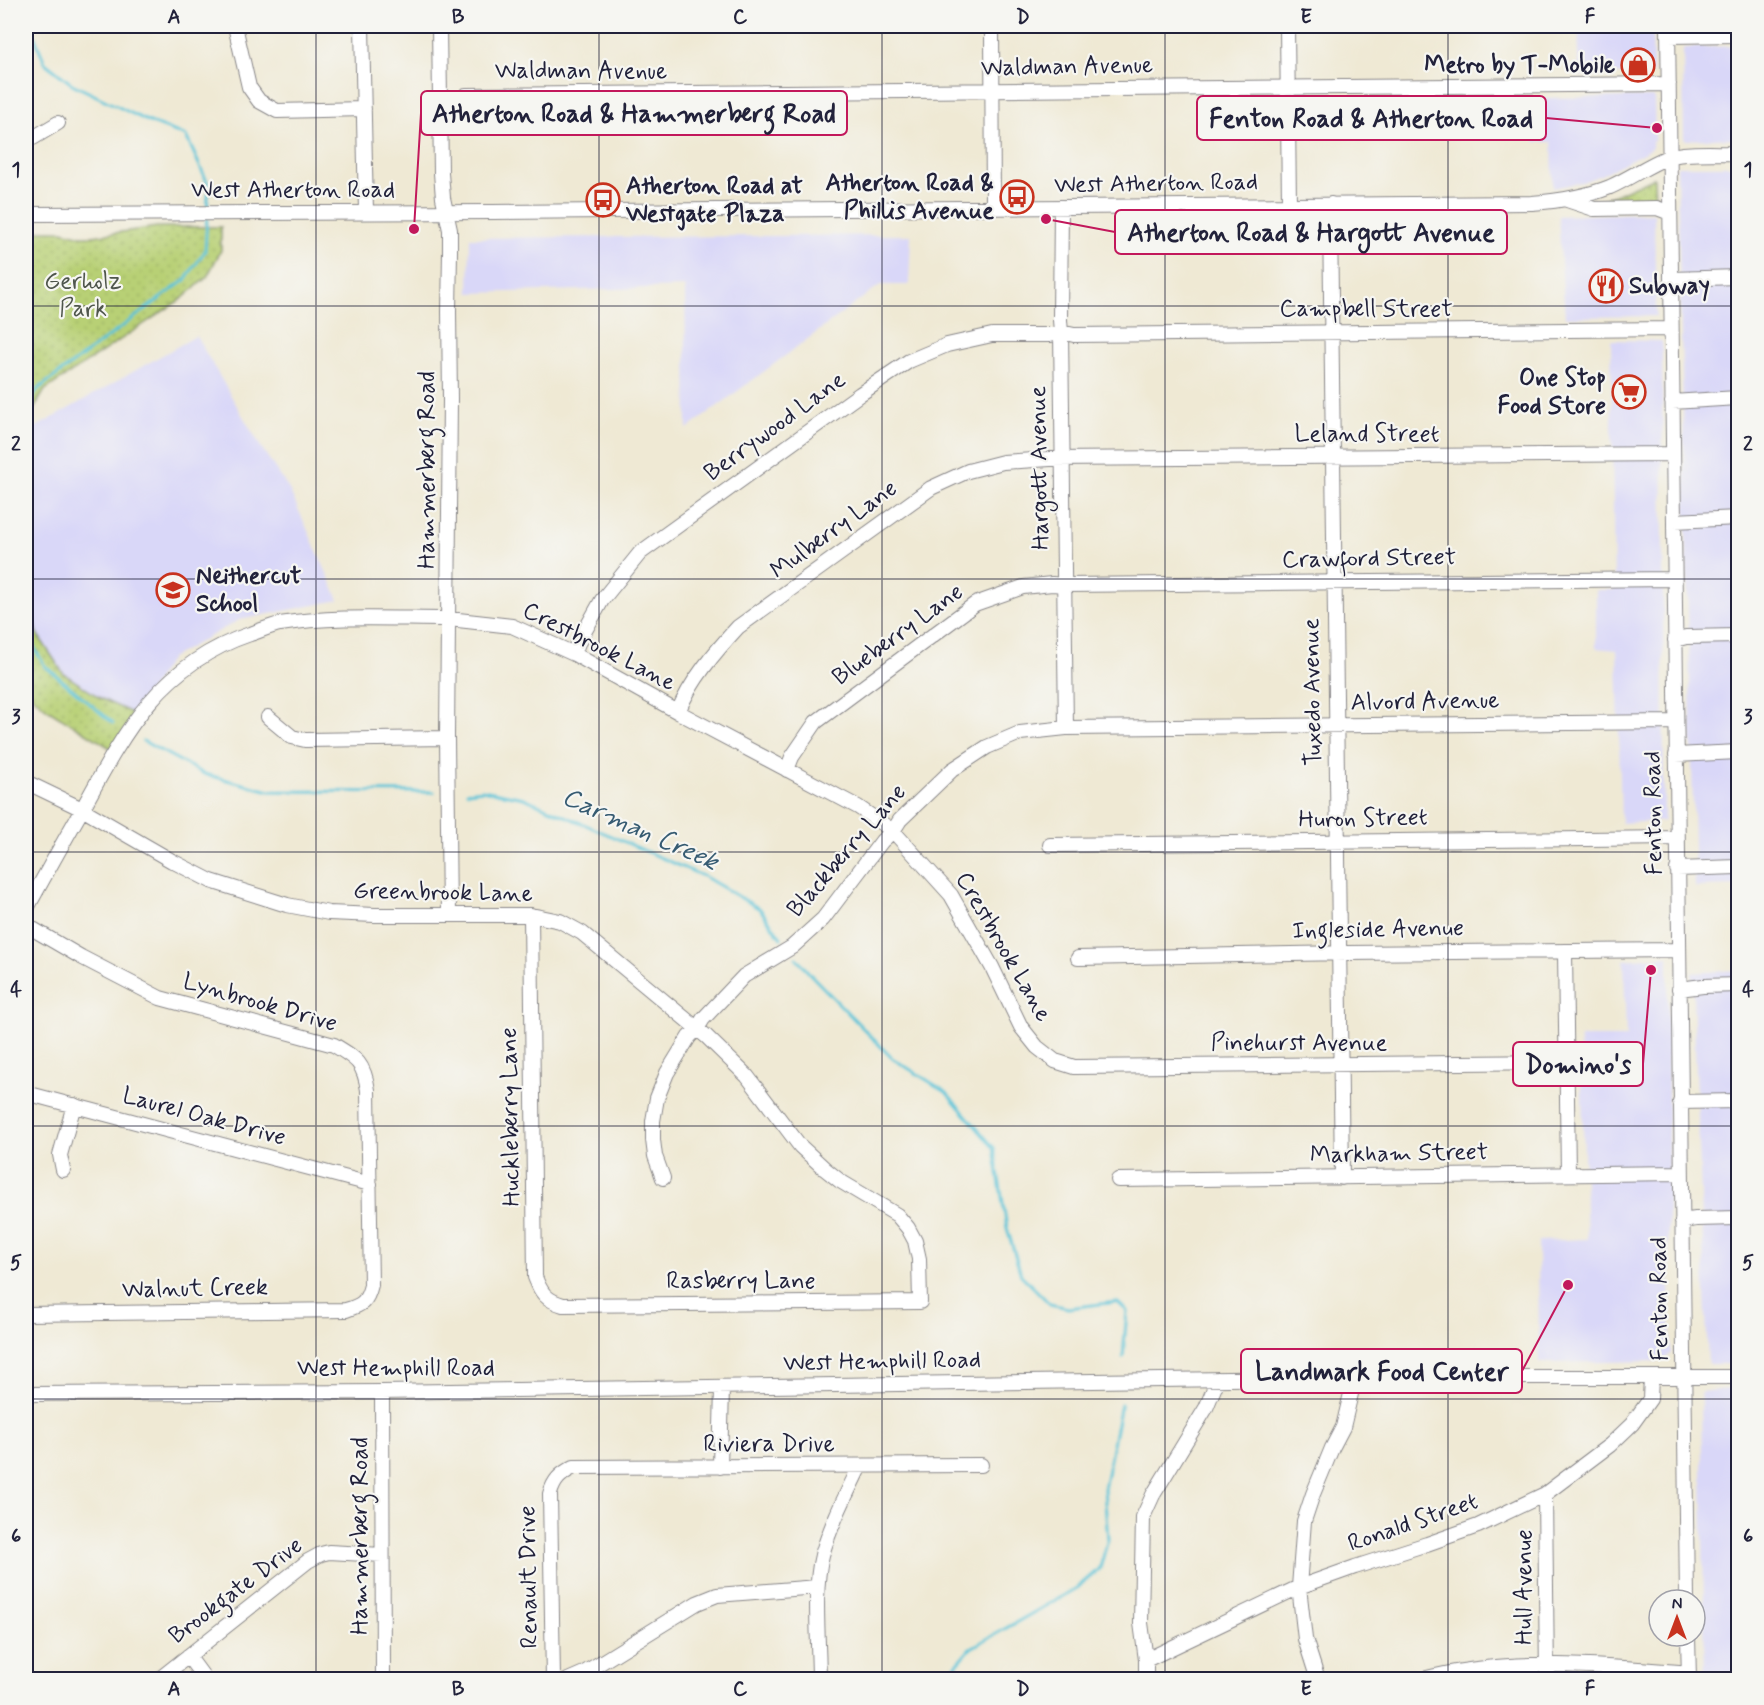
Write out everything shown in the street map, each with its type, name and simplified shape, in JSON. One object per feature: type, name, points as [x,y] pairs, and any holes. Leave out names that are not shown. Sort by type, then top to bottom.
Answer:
[{"type":"street","points":[[235,26],[249,87],[259,101],[277,111],[364,109]]},
{"type":"street","points":[[362,26],[366,212]]},
{"type":"street","name":"Hammerberg Road","points":[[439,26],[441,173],[443,198],[450,230],[447,738],[449,915]]},
{"type":"street","points":[[992,26],[993,208]]},
{"type":"street","points":[[1287,26],[1289,205]]},
{"type":"street","points":[[1668,31],[1738,35]]},
{"type":"street","name":"Fenton Road","points":[[1668,31],[1687,1588]]},
{"type":"street","name":"Waldman Avenue","points":[[466,94],[1669,84]]},
{"type":"street","points":[[26,138],[33,138],[58,123]]},
{"type":"street","name":"West Atherton Road","points":[[26,214],[446,213],[1532,203],[1565,200],[1608,187],[1670,157],[1683,154],[1738,153]]},
{"type":"street","points":[[1565,200],[1594,209],[1657,208],[1670,213]]},
{"type":"street","name":"Tuxedo Avenue","points":[[1331,204],[1335,726],[1342,1178]]},
{"type":"street","name":"Hargott Avenue","points":[[1061,207],[1066,728]]},
{"type":"street","points":[[1671,279],[1738,276]]},
{"type":"street","name":"Campbell Street","points":[[1061,332],[1074,335],[1671,329]]},
{"type":"street","name":"Berrywood Lane","points":[[574,654],[602,600],[640,554],[909,361],[947,345],[992,335],[1050,335],[1061,332]]},
{"type":"street","points":[[1672,402],[1738,398]]},
{"type":"street","name":"Leland Street","points":[[1063,460],[1673,454]]},
{"type":"street","name":"Mulberry Lane","points":[[678,712],[684,698],[714,653],[738,627],[931,488],[968,471],[1003,462],[1063,460]]},
{"type":"street","points":[[1674,521],[1738,518]]},
{"type":"street","name":"Crawford Street","points":[[1064,585],[1674,579]]},
{"type":"street","name":"Blueberry Lane","points":[[787,770],[792,757],[816,722],[975,604],[1023,587],[1064,585]]},
{"type":"street","name":"Crestbrook Lane","points":[[26,910],[120,740],[170,679],[198,659],[234,639],[278,624],[320,619],[449,619],[512,626],[574,654],[858,807],[893,831],[951,895],[992,967],[1021,1027],[1037,1047]]},
{"type":"street","points":[[1675,639],[1738,636]]},
{"type":"street","points":[[268,717],[292,737],[305,740],[447,738]]},
{"type":"street","name":"Alvord Avenue","points":[[1066,728],[1676,722]]},
{"type":"street","name":"Blackberry Lane","points":[[663,1178],[655,1156],[653,1140],[653,1121],[657,1098],[667,1073],[703,1019],[744,976],[792,946],[823,919],[900,820],[952,770],[987,747],[1020,733],[1066,728]]},
{"type":"street","points":[[1676,755],[1738,752]]},
{"type":"street","name":"Greenbrook Lane","points":[[26,782],[82,809],[172,861],[211,880],[287,905],[329,913],[375,915],[531,915],[560,921],[582,933],[706,1036],[747,1076],[800,1146],[840,1181],[897,1215],[915,1241],[919,1259],[920,1302]]},
{"type":"street","name":"Huron Street","points":[[1050,845],[1677,838]]},
{"type":"street","points":[[1677,869],[1738,867]]},
{"type":"street","name":"Huckleberry Lane","points":[[531,915],[535,1276],[546,1298],[563,1305]]},
{"type":"street","name":"Lynbrook Drive","points":[[26,925],[160,998],[334,1045],[359,1063],[365,1074],[368,1090],[370,1184],[371,1285],[369,1295],[363,1303]]},
{"type":"street","name":"Ingleside Avenue","points":[[1078,958],[1678,950]]},
{"type":"street","points":[[1565,951],[1568,1174]]},
{"type":"street","points":[[1679,989],[1738,985]]},
{"type":"street","name":"Pinehurst Avenue","points":[[1037,1047],[1055,1061],[1074,1067],[1566,1062]]},
{"type":"street","name":"Laurel Oak Drive","points":[[26,1093],[370,1184]]},
{"type":"street","points":[[1680,1102],[1738,1101]]},
{"type":"street","points":[[63,1170],[60,1155],[74,1105]]},
{"type":"street","name":"Markham Street","points":[[1118,1180],[1681,1173]]},
{"type":"street","points":[[1682,1221],[1738,1218]]},
{"type":"street","name":"Rasberry Lane","points":[[563,1305],[920,1302]]},
{"type":"street","name":"Walnut Creek","points":[[26,1314],[346,1310],[363,1303]]},
{"type":"street","points":[[1318,1680],[1305,1639],[1299,1587],[1304,1521],[1312,1494],[1343,1427],[1355,1377]]},
{"type":"street","name":"West Hemphill Road","points":[[26,1394],[722,1388],[1355,1377],[1738,1377]]},
{"type":"street","name":"Ronald Street","points":[[1146,1660],[1299,1587],[1478,1526],[1545,1494],[1610,1445],[1632,1424],[1650,1399],[1651,1377]]},
{"type":"street","points":[[1146,1680],[1141,1623],[1143,1517],[1153,1495],[1206,1408],[1218,1379]]},
{"type":"street","points":[[720,1467],[722,1388]]},
{"type":"street","name":"Hammerberg Road","points":[[382,1392],[382,1680]]},
{"type":"street","name":"Riviera Drive","points":[[560,1476],[574,1467],[860,1467],[981,1464]]},
{"type":"street","points":[[819,1680],[818,1587],[822,1557],[832,1526],[860,1467]]},
{"type":"street","name":"Renault Drive","points":[[553,1680],[550,1494],[553,1483],[560,1476]]},
{"type":"street","name":"Hull Avenue","points":[[1545,1494],[1547,1680]]},
{"type":"street","name":"Brookgate Drive","points":[[158,1680],[308,1561],[329,1552],[382,1555]]},
{"type":"street","points":[[568,1680],[697,1603],[717,1595],[818,1587]]},
{"type":"street","points":[[1419,1680],[1481,1667],[1546,1664],[1571,1664],[1689,1676],[1688,1648]]},
{"type":"street","points":[[188,1656],[202,1675]]},
{"type":"shaded area","points":[[1579,26],[1652,26],[1653,73],[1578,76]]},
{"type":"shaded area","points":[[1738,46],[1738,138],[1686,140],[1684,138],[1683,48]]},
{"type":"shaded area","points":[[1654,97],[1655,139],[1652,142],[1652,148],[1601,175],[1553,188],[1552,142],[1535,142],[1535,98]]},
{"type":"shaded area","points":[[1677,166],[1738,166],[1738,886],[1695,887]]},
{"type":"shaded area","points":[[1654,213],[1656,316],[1565,317],[1558,216]]},
{"type":"shaded area","points":[[911,235],[909,285],[880,285],[687,429],[685,287],[469,293],[470,238]]},
{"type":"shaded area","points":[[196,336],[261,447],[290,491],[339,600],[239,620],[171,658],[134,714],[102,699],[63,673],[36,632],[26,576],[26,433]]},
{"type":"shaded area","points":[[1611,340],[1662,341],[1664,821],[1621,823],[1617,650],[1596,648],[1596,590],[1614,590]]},
{"type":"shaded area","points":[[1668,956],[1668,1234],[1671,1353],[1663,1361],[1539,1363],[1538,1241],[1587,1239],[1580,1037],[1626,1037],[1624,960]]},
{"type":"shaded area","points":[[1738,970],[1738,1364],[1708,1364],[1692,973]]},
{"type":"shaded area","points":[[1738,1388],[1738,1679],[1705,1679],[1707,1588],[1704,1588],[1701,1392]]},
{"type":"green space","points":[[1654,178],[1655,205],[1595,203],[1615,195]]},
{"type":"green space","name":"Gerholz Park","points":[[157,227],[221,227],[221,250],[207,277],[183,298],[45,390],[26,422],[26,231],[62,231],[93,236]]},
{"type":"green space","points":[[26,576],[36,632],[63,673],[102,699],[134,714],[112,749],[47,709],[26,691]]},
{"type":"waterway","name":"Carman Creek","points":[[32,26],[45,63],[72,84],[147,121],[186,136],[209,186],[207,210]]},
{"type":"waterway","name":"Carman Creek","points":[[26,407],[38,389],[185,280],[205,251],[207,217]]},
{"type":"waterway","name":"Carman Creek","points":[[26,634],[45,666],[113,723]]},
{"type":"waterway","name":"Carman Creek","points":[[143,741],[204,774],[270,791],[434,792]]},
{"type":"waterway","name":"Carman Creek","points":[[467,792],[482,790],[524,798],[705,877],[760,909],[781,938]]},
{"type":"waterway","name":"Carman Creek","points":[[796,958],[892,1058],[946,1092],[994,1148],[1007,1228],[1021,1275],[1050,1304],[1068,1308],[1117,1302],[1127,1311],[1123,1357]]},
{"type":"waterway","name":"Carman Creek","points":[[951,1680],[952,1670],[971,1648],[1077,1588],[1100,1568],[1108,1539],[1104,1489],[1121,1404]]},
{"type":"place","name":"Metro by T-Mobile","points":[[1638,65]]},
{"type":"place","name":"Fenton Road & Atherton Road","points":[[1657,128]]},
{"type":"place","name":"Atherton Road & Phillis Avenue","points":[[1017,197]]},
{"type":"place","name":"Atherton Road at Westgate Plaza","points":[[603,200]]},
{"type":"place","name":"Atherton Road & Hargott Avenue","points":[[1046,219]]},
{"type":"place","name":"Atherton Road & Hammerberg Road","points":[[414,229]]},
{"type":"place","name":"Subway","points":[[1606,286]]},
{"type":"place","name":"One Stop Food Store","points":[[1629,392]]},
{"type":"place","name":"Neithercut School","points":[[173,590]]},
{"type":"place","name":"Domino's","points":[[1651,970]]},
{"type":"place","name":"Landmark Food Center","points":[[1568,1285]]}]
